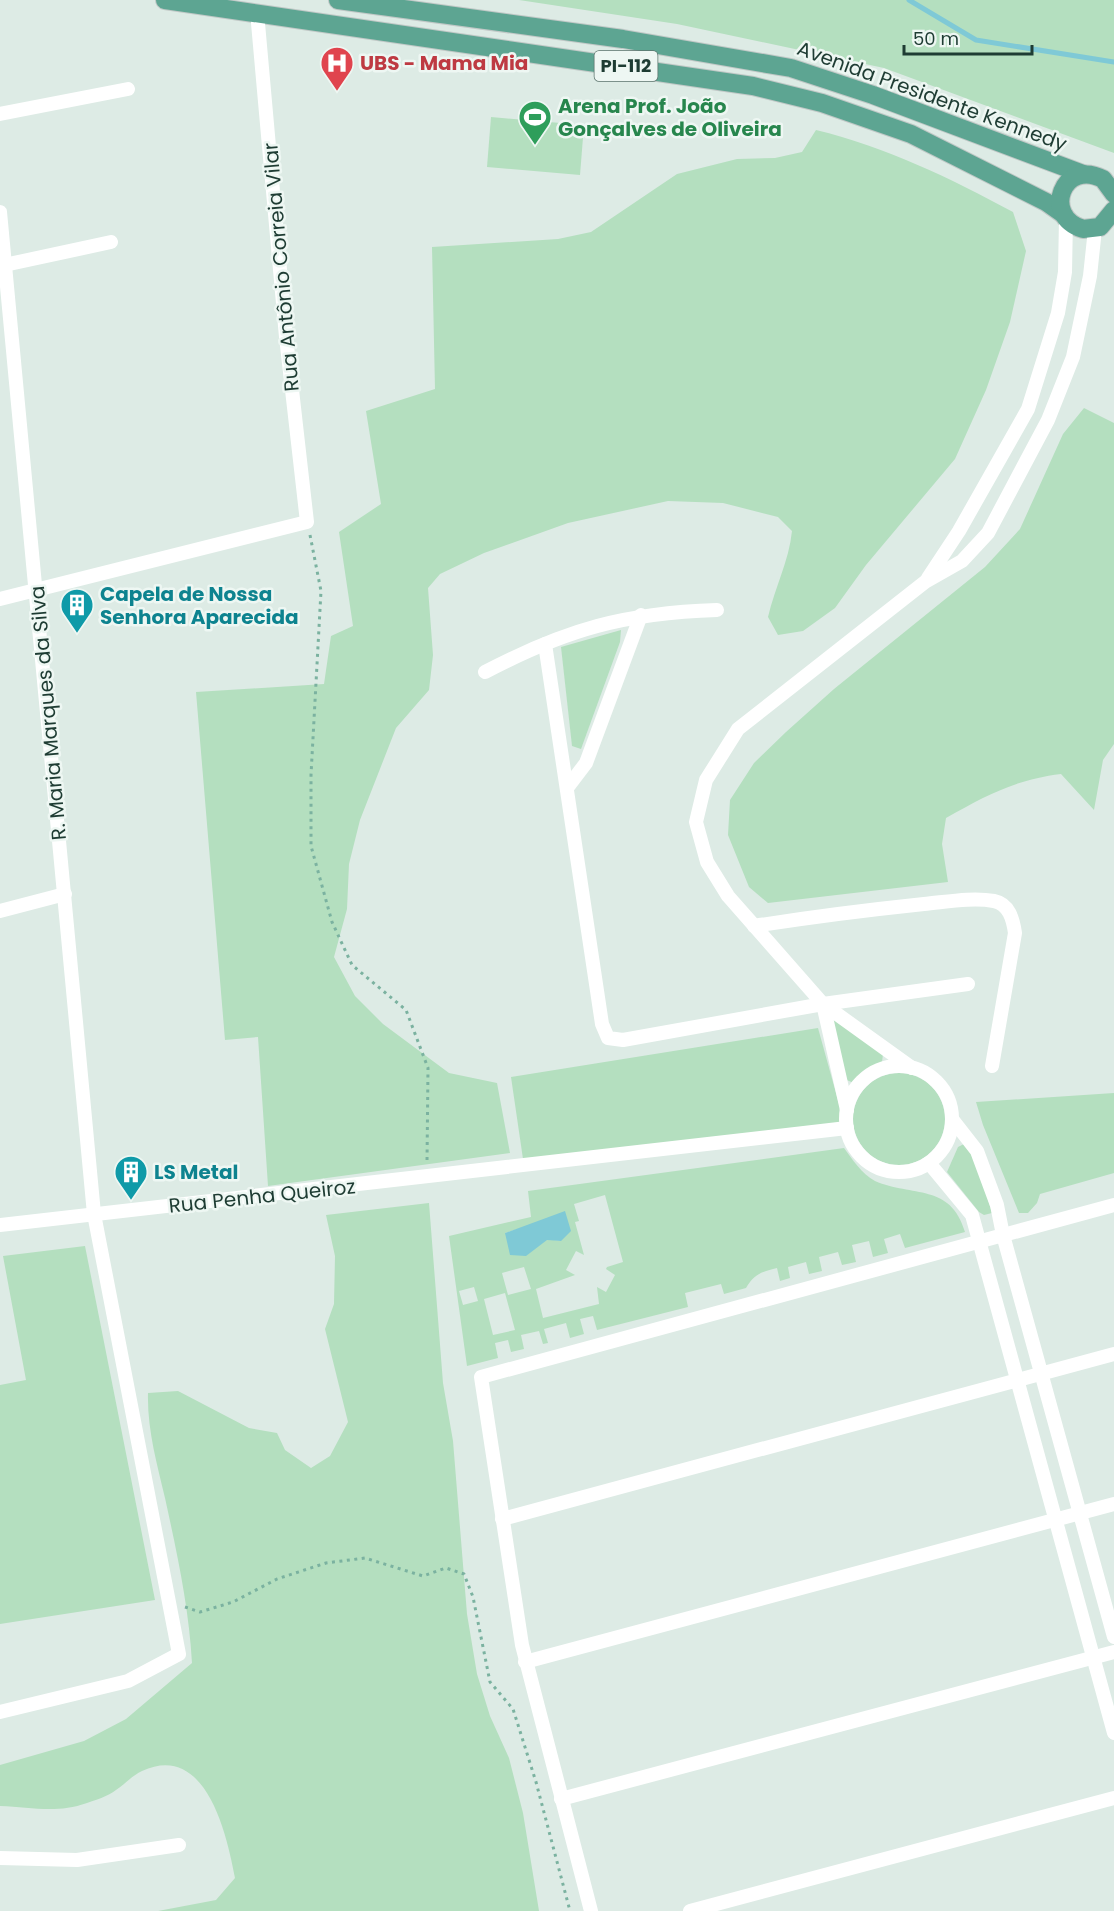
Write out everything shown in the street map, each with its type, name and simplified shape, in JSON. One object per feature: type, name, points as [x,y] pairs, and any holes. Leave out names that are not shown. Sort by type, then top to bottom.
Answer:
[{"type":"main road","name":"PI-112","points":[[165,0],[753,86],[822,103],[911,134],[1046,202],[1077,228],[1103,229]]},
{"type":"main road","name":"Avenida Presidente Kennedy","points":[[338,0],[623,39],[791,68],[873,95],[1083,174]]},
{"type":"main road","name":"PI-112","points":[[1083,174],[1099,176],[1113,188]]},
{"type":"main road","points":[[1065,216],[1060,202],[1063,190],[1073,178],[1083,174]]},
{"type":"main road","points":[[1103,229],[1114,210]]},
{"type":"street","name":"Rua Antônio Correia Vilar","points":[[257,12],[286,337],[307,522]]},
{"type":"street","points":[[0,114],[128,89]]},
{"type":"street","name":"R. Maria Marques da Silva","points":[[0,212],[3,265],[37,590],[94,1214],[179,1654],[128,1680],[0,1712]]},
{"type":"street","points":[[925,582],[964,521],[1028,409],[1058,313],[1065,272],[1065,216]]},
{"type":"street","points":[[824,1004],[847,1110],[847,1128],[860,1155],[885,1171],[915,1170],[928,1163],[945,1144],[952,1119],[949,1102],[941,1087],[928,1075],[912,1068],[824,1004],[728,896],[707,862],[696,822],[706,780],[738,729],[925,582],[962,561],[988,533],[1030,457],[1072,357],[1103,229]]},
{"type":"street","points":[[3,265],[111,242]]},
{"type":"street","points":[[0,599],[307,522]]},
{"type":"street","points":[[485,672],[585,628],[641,615],[717,610]]},
{"type":"street","points":[[567,788],[586,763],[641,615]]},
{"type":"street","points":[[545,644],[602,1024],[608,1038],[623,1040],[824,1004],[968,984]]},
{"type":"street","points":[[0,911],[65,894]]},
{"type":"street","points":[[754,926],[852,911],[955,901],[995,901],[1006,907],[1012,917],[1015,933],[992,1066]]},
{"type":"street","points":[[847,1110],[853,1093],[871,1075],[895,1066],[912,1068]]},
{"type":"street","points":[[952,1119],[977,1151],[997,1205],[1003,1235],[1114,1636]]},
{"type":"street","name":"Rua Penha Queiroz","points":[[0,1225],[427,1178],[847,1128]]},
{"type":"street","points":[[928,1163],[972,1215],[1114,1733]]},
{"type":"street","points":[[591,1911],[525,1662],[480,1377],[1114,1205]]},
{"type":"street","points":[[502,1519],[1114,1354]]},
{"type":"street","points":[[525,1662],[1114,1504]]},
{"type":"street","points":[[561,1799],[1114,1652]]},
{"type":"street","points":[[690,1911],[1114,1798]]},
{"type":"street","points":[[0,1857],[77,1860],[179,1845]]},
{"type":"path","points":[[307,522],[321,591],[310,775],[311,846],[332,922],[352,965],[406,1010],[428,1068],[427,1178]]},
{"type":"path","points":[[169,1602],[200,1612],[233,1602],[277,1579],[326,1563],[365,1558],[423,1576],[446,1568],[464,1574],[473,1597],[490,1682],[513,1709],[536,1782],[570,1911]]},
{"type":"green space","points":[[519,0],[1114,0],[1114,153],[884,68],[677,24]]},
{"type":"green space","name":"Arena Prof. João Gonçalves de Oliveira","points":[[491,117],[584,125],[580,175],[487,167]]},
{"type":"green space","points":[[816,130],[892,154],[1013,212],[1026,251],[1010,322],[986,390],[955,459],[866,565],[835,608],[803,631],[778,635],[768,617],[788,553],[792,531],[778,517],[723,503],[668,501],[568,523],[484,553],[440,574],[428,588],[433,655],[429,690],[396,728],[360,820],[349,864],[347,909],[334,957],[355,996],[383,1024],[449,1073],[497,1083],[510,1153],[268,1186],[258,1037],[225,1040],[196,692],[324,684],[331,636],[353,626],[339,532],[381,504],[366,411],[435,389],[432,247],[558,239],[591,232],[677,174],[737,159],[775,158],[802,152]]},
{"type":"green space","points":[[1084,408],[1114,423],[1114,744],[1103,760],[1094,810],[1061,774],[1029,780],[988,796],[946,818],[942,844],[948,882],[768,903],[749,887],[728,835],[730,800],[754,763],[786,732],[834,689],[985,567],[1020,529],[1063,434]]},
{"type":"green space","points":[[621,630],[620,642],[581,749],[572,746],[561,647]]},
{"type":"green space","points":[[838,1019],[883,1054],[882,1062],[854,1083],[844,1079],[832,1020]]},
{"type":"green space","points":[[818,1028],[844,1122],[523,1159],[511,1077]]},
{"type":"green space","points":[[899,1073],[917,1076],[932,1086],[942,1101],[945,1119],[942,1137],[932,1152],[917,1162],[899,1165],[881,1162],[866,1152],[856,1137],[853,1119],[856,1101],[866,1086],[881,1076]]},
{"type":"green space","points":[[1114,1093],[1114,1173],[1040,1194],[1037,1203],[1028,1213],[1019,1213],[976,1102]]},
{"type":"green space","points":[[964,1144],[975,1155],[992,1213],[984,1215],[979,1212],[947,1172],[958,1147]]},
{"type":"green space","points":[[844,1148],[862,1170],[875,1181],[929,1194],[940,1199],[959,1216],[965,1232],[905,1248],[900,1234],[884,1239],[888,1253],[873,1257],[869,1241],[852,1245],[856,1262],[842,1265],[838,1252],[819,1257],[822,1271],[809,1274],[806,1262],[788,1267],[790,1278],[780,1281],[777,1268],[771,1269],[755,1277],[746,1288],[724,1294],[721,1284],[685,1293],[688,1307],[597,1330],[593,1316],[580,1319],[584,1334],[570,1338],[566,1323],[544,1329],[548,1343],[543,1344],[539,1331],[521,1335],[524,1349],[511,1352],[508,1340],[495,1343],[498,1358],[467,1366],[449,1236],[531,1217],[528,1191]],"holes":[[[605,1195],[623,1262],[607,1267],[606,1269],[615,1275],[606,1292],[597,1287],[599,1304],[543,1318],[536,1289],[575,1275],[566,1270],[576,1251],[584,1255],[575,1222],[579,1221],[574,1204]],[[534,1224],[561,1241],[505,1233]],[[524,1267],[531,1289],[508,1295],[502,1273]],[[474,1287],[478,1301],[463,1305],[459,1291]],[[505,1293],[515,1330],[493,1335],[484,1299]]]},
{"type":"green space","points":[[429,1203],[443,1383],[453,1441],[467,1614],[477,1674],[490,1716],[509,1758],[523,1813],[539,1911],[158,1911],[216,1900],[235,1878],[219,1817],[210,1797],[197,1780],[182,1769],[164,1765],[142,1771],[109,1794],[76,1806],[44,1809],[0,1806],[0,1765],[84,1741],[126,1719],[192,1663],[182,1580],[151,1433],[148,1393],[178,1391],[249,1428],[277,1433],[285,1450],[311,1468],[330,1456],[348,1422],[325,1329],[334,1304],[335,1256],[326,1215]]},
{"type":"green space","points":[[85,1246],[155,1600],[0,1624],[0,1385],[26,1380],[3,1256]]},
{"type":"water","points":[[565,1211],[571,1231],[561,1241],[547,1240],[526,1256],[510,1255],[505,1233]]},
{"type":"waterway","points":[[909,0],[976,40],[1114,62]]},
{"type":"place","name":"UBS - Mama Mia","points":[[337,92]]},
{"type":"place","name":"Arena Prof. João Gonçalves de Oliveira","points":[[535,146]]},
{"type":"place","name":"Capela de Nossa Senhora Aparecida","points":[[77,634]]},
{"type":"place","name":"LS Metal","points":[[131,1201]]}]
